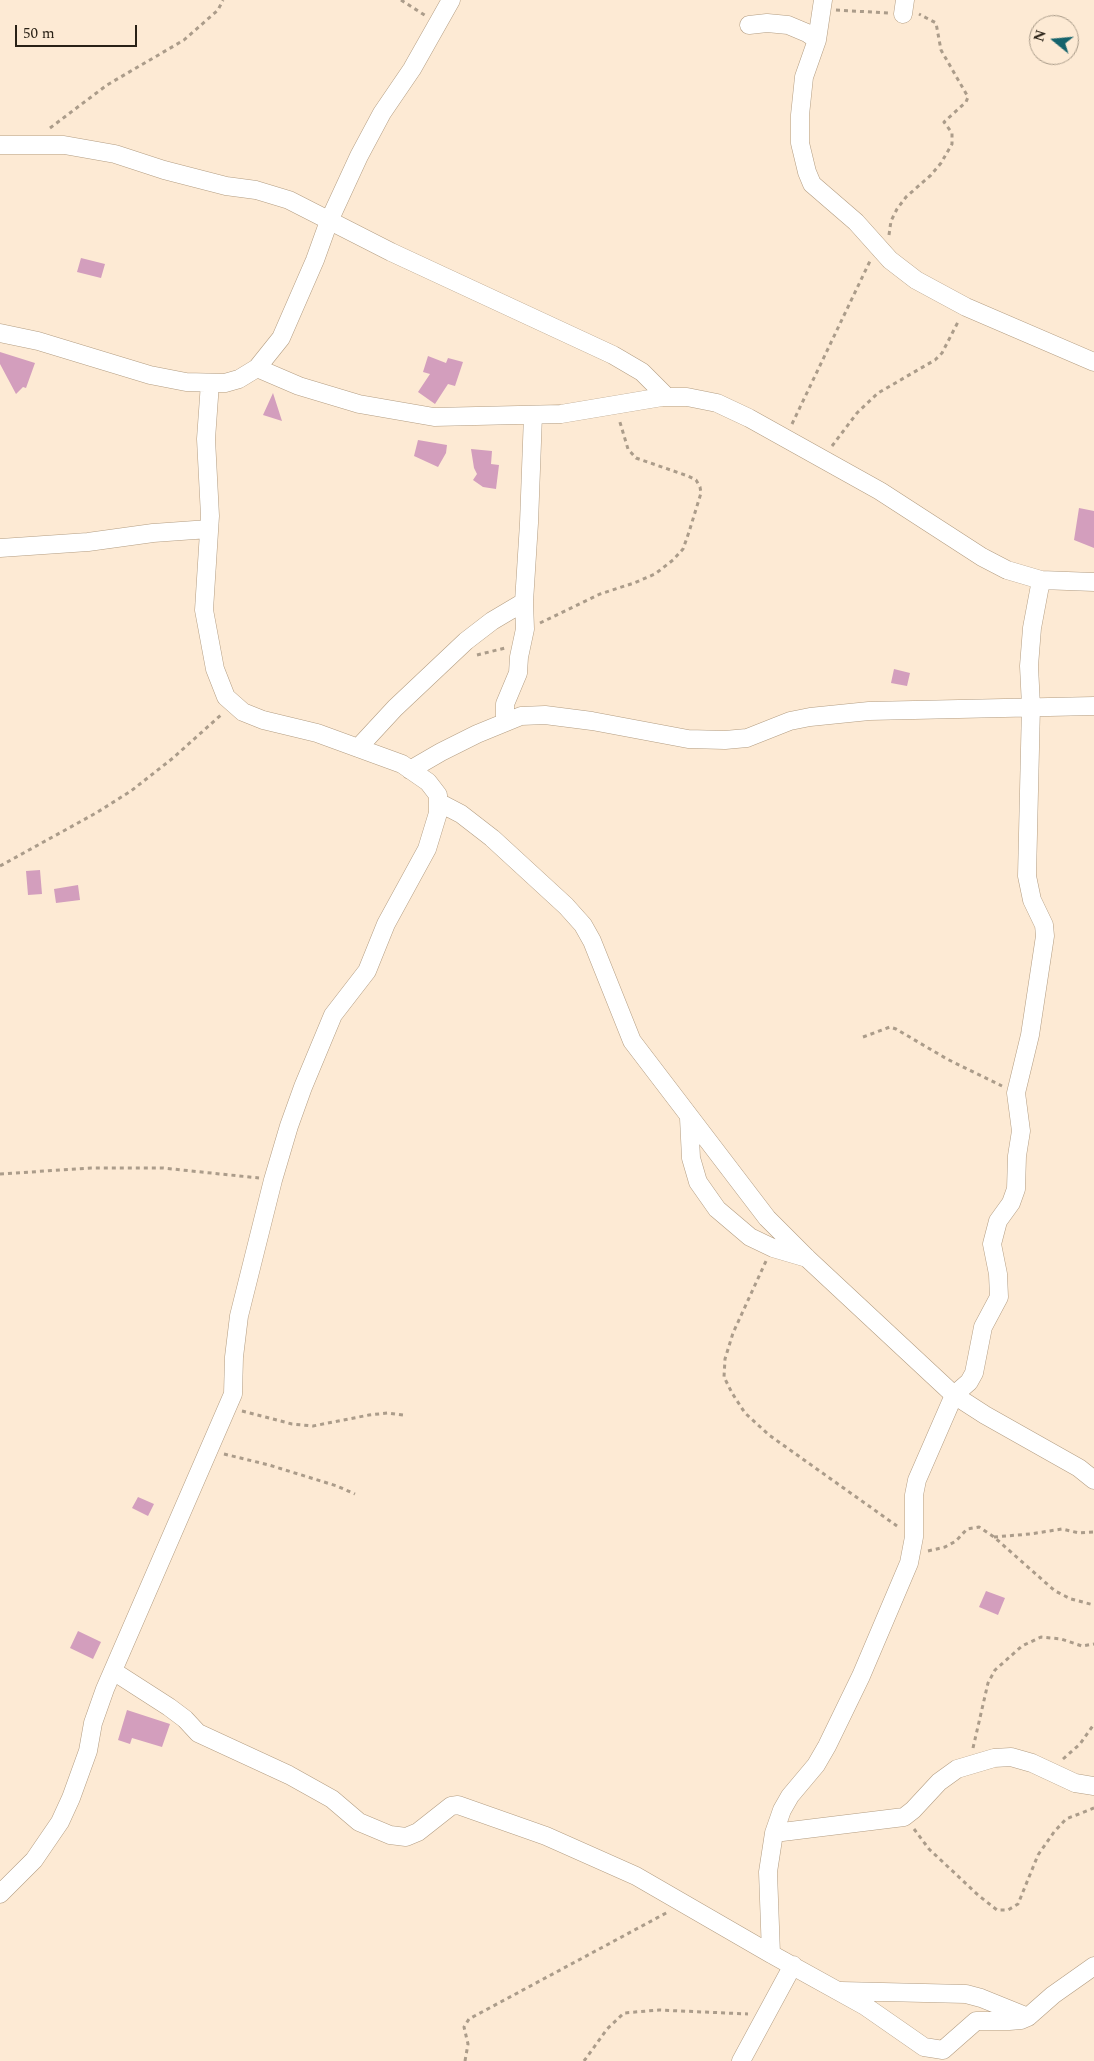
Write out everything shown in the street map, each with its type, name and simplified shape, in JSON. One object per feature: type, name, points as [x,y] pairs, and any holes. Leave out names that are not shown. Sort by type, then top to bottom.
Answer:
[{"type":"street","points":[[0,333],[38,341],[150,376],[186,382],[225,383],[239,379],[257,368],[281,338],[315,260],[329,221],[359,156],[382,113],[412,69],[451,0]]},
{"type":"street","points":[[822,4],[817,40],[804,77],[800,115],[800,142],[807,172],[818,190],[856,222],[882,250],[916,280],[966,307],[1094,362]]},
{"type":"street","points":[[749,25],[767,23],[788,25],[808,33],[817,40]]},
{"type":"street","points":[[0,145],[64,145],[115,154],[164,170],[226,186],[256,190],[290,200],[407,260],[613,355],[642,372],[668,397]]},
{"type":"street","points":[[257,368],[299,386],[359,404],[434,417],[561,414],[668,397],[687,397],[717,404],[749,418],[880,491],[982,557],[1007,570],[1041,580],[1094,581]]},
{"type":"street","points":[[0,1894],[34,1860],[60,1822],[72,1798],[88,1751],[98,1708],[233,1394],[234,1357],[239,1316],[273,1180],[292,1119],[333,1015],[367,971],[386,924],[427,849],[438,813],[438,795],[428,782],[402,764],[317,734],[263,720],[243,712],[226,697],[216,669],[204,610],[209,529],[206,439],[210,383]]},
{"type":"street","points":[[505,721],[505,704],[518,673],[525,629],[524,602],[533,415]]},
{"type":"street","points":[[0,548],[88,542],[153,533],[209,529]]},
{"type":"street","points":[[771,1954],[768,1872],[774,1832],[782,1810],[790,1796],[816,1765],[827,1746],[861,1676],[913,1545],[914,1495],[917,1480],[954,1395],[969,1382],[974,1373],[983,1327],[999,1297],[998,1274],[992,1244],[998,1221],[1011,1202],[1016,1189],[1016,1156],[1021,1131],[1016,1093],[1030,1035],[1045,936],[1044,925],[1032,900],[1026,876],[1032,706],[1029,666],[1032,628],[1041,580]]},
{"type":"street","points":[[358,748],[395,708],[466,641],[492,620],[524,602]]},
{"type":"street","points":[[410,770],[441,752],[505,721],[521,716],[545,715],[688,739],[725,740],[748,738],[790,721],[869,711],[1094,706]]},
{"type":"street","points":[[438,802],[461,814],[492,838],[566,906],[583,925],[592,941],[632,1041],[767,1218],[954,1395],[1079,1468],[1094,1480]]},
{"type":"street","points":[[689,1118],[691,1158],[698,1182],[717,1209],[750,1237],[772,1248],[808,1258]]},
{"type":"street","points":[[114,1671],[170,1707],[198,1732],[289,1775],[332,1799],[359,1822],[390,1835],[406,1837],[418,1832],[451,1806],[463,1806],[546,1836],[636,1876],[865,2006],[924,2047],[938,2050],[948,2047],[976,2021],[1009,2021],[1028,2017],[1052,1995],[1094,1966]]},
{"type":"street","points":[[774,1832],[904,1817],[939,1782],[956,1770],[994,1758],[1011,1757],[1046,1769],[1075,1783],[1094,1786]]},
{"type":"street","points":[[741,2061],[792,1965]]},
{"type":"street","points":[[838,1991],[966,1994],[1028,2017]]},
{"type":"path","points":[[33,144],[52,126],[107,85],[184,40],[218,10],[223,0]]},
{"type":"path","points":[[401,0],[439,24]]},
{"type":"path","points":[[785,439],[847,305],[882,250],[891,221],[897,209],[906,197],[931,175],[941,163],[952,144],[952,133],[944,122],[966,102],[968,97],[942,50],[936,23],[904,7],[822,4]]},
{"type":"path","points":[[822,458],[857,414],[878,393],[935,360],[942,353],[966,307]]},
{"type":"path","points":[[525,629],[553,618],[600,594],[634,584],[655,574],[673,560],[682,549],[686,540],[701,494],[700,487],[696,480],[688,476],[636,458],[628,449],[616,406]]},
{"type":"path","points":[[474,656],[500,648],[521,650]]},
{"type":"path","points":[[0,866],[96,813],[131,791],[173,758],[234,704]]},
{"type":"path","points":[[863,1036],[890,1027],[896,1029],[947,1059],[1016,1093]]},
{"type":"path","points":[[0,1174],[91,1168],[163,1168],[273,1180]]},
{"type":"path","points":[[772,1248],[747,1301],[725,1359],[724,1376],[745,1413],[769,1435],[913,1545],[945,1547],[956,1541],[971,1527],[979,1527],[994,1537],[1032,1573],[1055,1591],[1071,1599],[1094,1604]]},
{"type":"path","points":[[227,1406],[274,1420],[313,1426],[370,1415],[388,1413],[403,1415]]},
{"type":"path","points":[[209,1451],[269,1465],[337,1486],[355,1494]]},
{"type":"path","points":[[994,1537],[1062,1529],[1079,1533],[1094,1532]]},
{"type":"path","points":[[969,1766],[988,1683],[995,1670],[1022,1646],[1041,1636],[1061,1639],[1082,1646],[1094,1644]]},
{"type":"path","points":[[1046,1769],[1066,1757],[1080,1744],[1094,1724]]},
{"type":"path","points":[[904,1817],[929,1849],[964,1883],[997,1910],[1008,1910],[1018,1904],[1038,1855],[1054,1832],[1066,1819],[1094,1808]]},
{"type":"path","points":[[465,2061],[468,2044],[464,2027],[468,2019],[684,1904]]},
{"type":"path","points":[[584,2061],[607,2029],[624,2013],[659,2010],[766,2014]]},
{"type":"building","points":[[81,258],[105,264],[101,278],[77,272]]},
{"type":"building","points":[[0,352],[35,363],[26,388],[23,387],[16,394],[0,364]]},
{"type":"building","points":[[428,356],[446,363],[448,358],[463,362],[455,386],[448,384],[435,404],[418,392],[430,374],[423,372]]},
{"type":"building","points":[[273,393],[282,421],[263,415]]},
{"type":"building","points":[[418,440],[447,445],[446,453],[438,467],[414,456]]},
{"type":"building","points":[[471,449],[492,451],[491,464],[499,465],[496,489],[483,487],[473,480],[477,474],[474,468]]},
{"type":"building","points":[[1079,508],[1094,511],[1094,548],[1074,540]]},
{"type":"building","points":[[894,669],[910,673],[907,686],[891,683]]},
{"type":"building","points":[[40,870],[42,894],[28,895],[26,871]]},
{"type":"building","points":[[78,885],[80,900],[56,903],[54,889]]},
{"type":"building","points":[[138,1497],[154,1504],[148,1516],[132,1508]]},
{"type":"building","points":[[986,1591],[1005,1598],[998,1615],[979,1607]]},
{"type":"building","points":[[78,1631],[101,1642],[93,1659],[70,1648]]},
{"type":"building","points":[[127,1710],[170,1724],[162,1747],[132,1738],[130,1744],[118,1740]]}]
